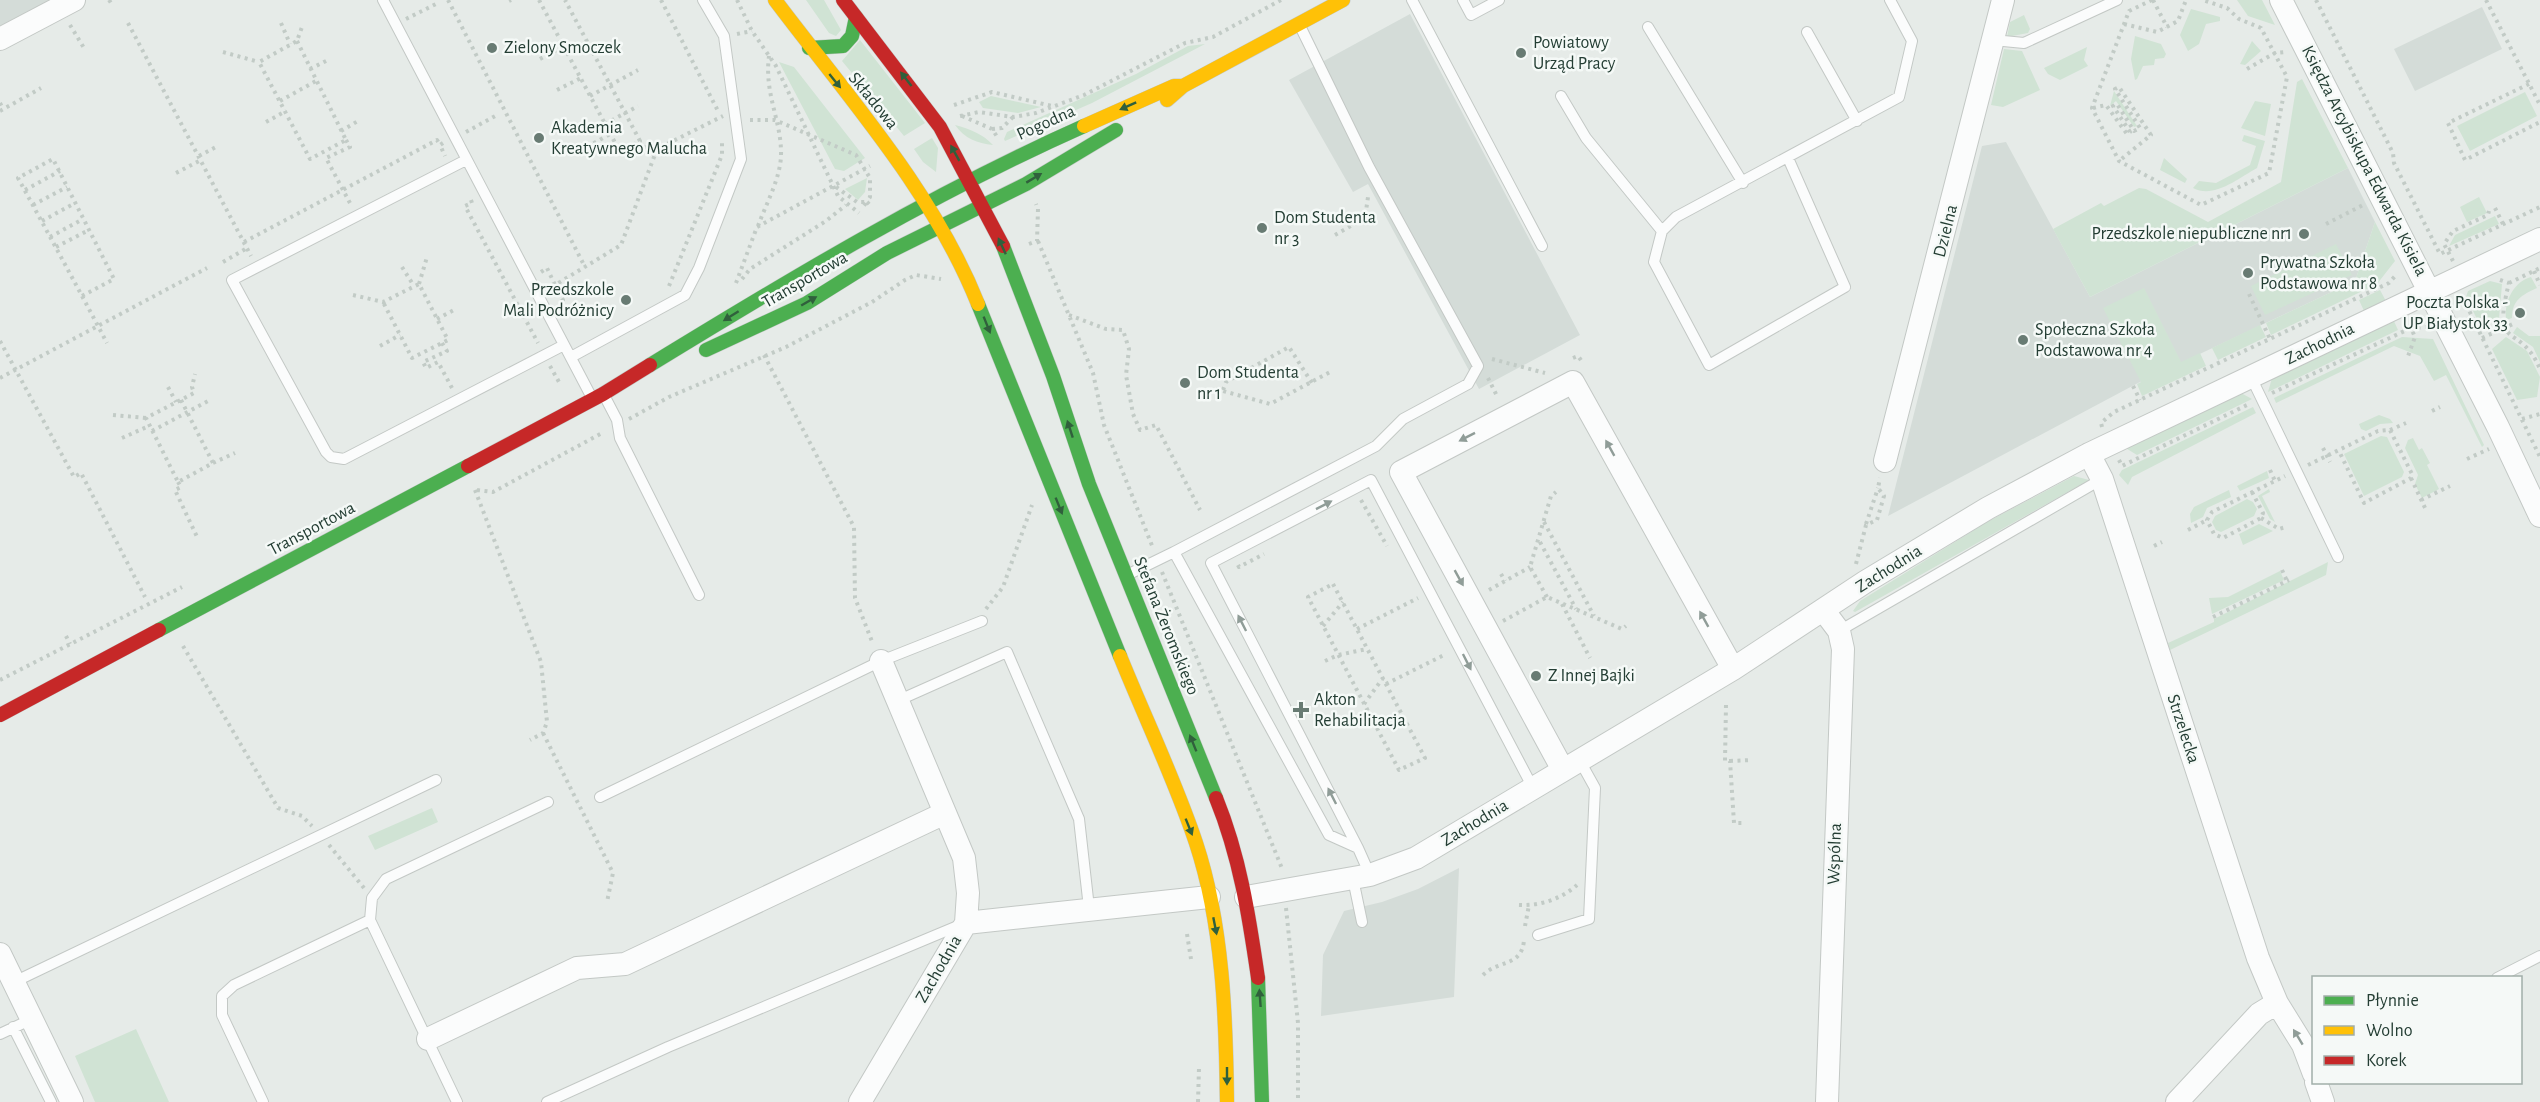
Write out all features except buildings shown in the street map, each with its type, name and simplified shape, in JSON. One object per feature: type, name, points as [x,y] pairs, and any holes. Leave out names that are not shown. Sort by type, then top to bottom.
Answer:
[{"type":"main road","name":"Składowa","points":[[775,0],[809,48],[892,154],[927,202],[941,226]]},
{"type":"main road","points":[[843,0],[920,98],[969,179]]},
{"type":"main road","name":"Pogodna","points":[[982,205],[1026,183],[1175,95],[1183,86],[1343,0]]},
{"type":"main road","points":[[809,48],[832,49],[846,44],[854,32],[856,17]]},
{"type":"main road","name":"Pogodna","points":[[927,202],[1011,158],[1174,86],[1183,86]]},
{"type":"main road","points":[[892,154],[896,184]]},
{"type":"main road","name":"Stefana Żeromskiego","points":[[969,179],[1006,253],[1053,376],[1089,484],[1230,833],[1222,978],[1227,1034],[1227,1102]]},
{"type":"main road","name":"Transportowa","points":[[0,715],[640,374],[792,278],[927,202]]},
{"type":"main road","name":"Transportowa","points":[[640,374],[714,348],[758,328],[898,248],[982,205]]},
{"type":"main road","points":[[885,225],[892,209]]},
{"type":"main road","points":[[941,226],[965,271],[1191,833],[1202,867],[1226,893]]},
{"type":"main road","points":[[898,248],[915,244],[934,248],[951,257],[965,271]]},
{"type":"main road","name":"Stefana Żeromskiego","points":[[1226,893],[1260,992],[1262,1102]]},
{"type":"street","points":[[0,39],[74,0]]},
{"type":"street","name":"Dzielna","points":[[1885,461],[2003,0]]},
{"type":"street","name":"Księdza Arcybiskupa Edwarda Kisiela","points":[[2281,0],[2430,292],[2540,516]]},
{"type":"street","name":"Zachodnia","points":[[860,1102],[966,923],[1089,908],[1182,900],[1362,877],[1416,858],[1733,669],[1988,508],[2089,454],[2540,239]]},
{"type":"street","points":[[1571,766],[1487,630],[1401,472],[1574,382],[1733,669]]},
{"type":"street","name":"Strzelecka","points":[[2089,454],[2102,479],[2258,958],[2277,1003],[2303,1045],[2312,1069]]},
{"type":"street","name":"Wspólna","points":[[1824,611],[1839,631],[1843,649],[1827,1102]]},
{"type":"street","points":[[881,661],[964,858],[968,893],[966,923]]},
{"type":"street","points":[[428,1039],[577,968],[625,964],[945,813]]},
{"type":"street","points":[[0,954],[14,982],[22,1023],[72,1102]]},
{"type":"street","points":[[2177,1102],[2259,1014],[2277,1003]]},
{"type":"street","name":"Strzelecka","points":[[2317,1084],[2323,1102]]},
{"type":"lane","points":[[383,0],[564,345],[617,425],[620,438],[699,595]]},
{"type":"lane","points":[[571,357],[678,301],[690,289],[741,159],[724,36],[703,0]]},
{"type":"lane","points":[[1412,0],[1542,246]]},
{"type":"lane","points":[[1463,0],[1471,15],[1499,0]]},
{"type":"lane","points":[[1788,158],[1845,288],[1709,365],[1654,262],[1662,231],[1676,217],[1743,183],[1788,158],[1857,121],[1899,97],[1912,41],[1890,0]]},
{"type":"lane","points":[[1993,40],[2024,44],[2117,0]]},
{"type":"lane","points":[[1126,575],[1376,446],[1403,419],[1468,384],[1478,366],[1380,188],[1299,23]]},
{"type":"lane","points":[[1648,27],[1743,183]]},
{"type":"lane","points":[[1807,32],[1857,121]]},
{"type":"lane","points":[[1561,96],[1586,138],[1662,231]]},
{"type":"lane","points":[[466,160],[232,280],[331,457],[344,459],[564,345]]},
{"type":"lane","points":[[2251,377],[2338,557]]},
{"type":"lane","points":[[1839,631],[2102,479]]},
{"type":"lane","points":[[1362,922],[1362,877],[1358,848],[1211,563],[1371,480],[1533,788]]},
{"type":"lane","points":[[1174,552],[1329,835],[1358,848]]},
{"type":"lane","points":[[600,797],[881,661],[978,622]]},
{"type":"lane","points":[[897,701],[1007,652],[1079,819],[1089,908]]},
{"type":"lane","points":[[1538,935],[1589,919],[1595,788],[1571,766]]},
{"type":"lane","points":[[14,982],[436,780]]},
{"type":"lane","points":[[457,1102],[370,920],[372,898],[386,879],[548,802]]},
{"type":"lane","points":[[263,1102],[222,1015],[222,996],[234,985],[370,920]]},
{"type":"lane","points":[[547,1102],[668,1047],[966,923]]},
{"type":"lane","points":[[2501,976],[2540,956]]},
{"type":"lane","points":[[0,1034],[22,1023],[51,1102]]},
{"type":"path","points":[[448,0],[585,267]]},
{"type":"path","points":[[539,0],[620,152],[640,141],[567,1]]},
{"type":"path","points":[[661,0],[721,117],[721,126]]},
{"type":"path","points":[[737,0],[769,55],[833,185],[857,202],[867,202],[852,219]]},
{"type":"path","points":[[954,105],[992,92],[1053,106],[1084,95],[1185,43],[1213,37],[1281,0]]},
{"type":"path","points":[[2167,27],[2152,0],[2129,11],[2092,108],[2119,161],[2201,206],[2269,173],[2287,77],[2261,28],[2239,19],[2227,8],[2203,0]]},
{"type":"path","points":[[2124,24],[2157,32],[2178,21],[2186,0]]},
{"type":"path","points":[[2316,0],[2393,153],[2394,163],[2440,254],[2540,207]]},
{"type":"path","points":[[2486,0],[2540,105]]},
{"type":"path","points":[[396,24],[438,3]]},
{"type":"path","points":[[128,23],[257,268]]},
{"type":"path","points":[[281,23],[290,44]]},
{"type":"path","points":[[70,24],[84,48]]},
{"type":"path","points":[[303,24],[297,41],[350,147],[326,158],[357,216]]},
{"type":"path","points":[[223,52],[259,62],[297,41]]},
{"type":"path","points":[[540,58],[564,46]]},
{"type":"path","points":[[2247,69],[2275,53],[2292,49]]},
{"type":"path","points":[[736,283],[780,168],[780,139],[766,78],[769,55]]},
{"type":"path","points":[[310,69],[328,60]]},
{"type":"path","points":[[259,62],[310,159],[346,140]]},
{"type":"path","points":[[590,96],[638,70]]},
{"type":"path","points":[[557,90],[581,78]]},
{"type":"path","points":[[280,101],[316,81]]},
{"type":"path","points":[[2529,84],[2448,123],[2465,160],[2540,122]]},
{"type":"path","points":[[2092,108],[2106,105],[2127,134],[2130,132],[2113,106],[2116,104],[2134,131],[2140,128],[2115,89],[2119,87],[2151,135],[2119,161]]},
{"type":"path","points":[[0,104],[1,110],[41,88]]},
{"type":"path","points":[[605,124],[638,106]]},
{"type":"path","points":[[266,122],[285,111]]},
{"type":"path","points":[[547,268],[555,285],[621,245],[657,149],[724,116],[735,121],[775,120],[856,155],[865,168]]},
{"type":"path","points":[[992,129],[1002,128],[1014,117]]},
{"type":"path","points":[[341,131],[358,121]]},
{"type":"path","points":[[587,147],[610,134]]},
{"type":"path","points":[[660,291],[669,286],[722,155],[722,136]]},
{"type":"path","points":[[244,242],[437,140],[440,145]]},
{"type":"path","points":[[627,148],[630,155],[654,143],[657,149]]},
{"type":"path","points":[[176,173],[216,147]]},
{"type":"path","points":[[82,296],[114,279],[53,159],[18,178],[107,343]]},
{"type":"path","points":[[24,190],[60,171]]},
{"type":"path","points":[[758,226],[833,185]]},
{"type":"path","points":[[33,205],[67,187]]},
{"type":"path","points":[[1335,235],[1365,218],[1368,195],[1380,188]]},
{"type":"path","points":[[2326,224],[2369,202]]},
{"type":"path","points":[[42,221],[75,203]]},
{"type":"path","points":[[738,291],[746,272],[826,221],[846,205]]},
{"type":"path","points":[[2495,208],[2503,224]]},
{"type":"path","points":[[2448,250],[2444,244],[2453,231],[2488,215],[2489,210]]},
{"type":"path","points":[[50,237],[83,219]]},
{"type":"path","points":[[56,247],[89,230]]},
{"type":"path","points":[[223,262],[247,248]]},
{"type":"path","points":[[382,302],[412,358],[448,340],[419,284],[428,257]]},
{"type":"path","points":[[402,267],[414,286]]},
{"type":"path","points":[[0,378],[207,268]]},
{"type":"path","points":[[2106,435],[2101,423],[2114,412],[2389,283],[2402,268]]},
{"type":"path","points":[[2491,277],[2509,283],[2540,268]]},
{"type":"path","points":[[2534,271],[2540,285]]},
{"type":"path","points":[[465,496],[475,490],[493,492],[669,397],[764,356],[872,302],[916,275],[943,279],[947,289]]},
{"type":"path","points":[[2509,283],[2502,312],[2503,328],[2507,334],[2533,352],[2540,369]]},
{"type":"path","points":[[353,296],[382,302],[419,284]]},
{"type":"path","points":[[2249,294],[2270,339]]},
{"type":"path","points":[[437,319],[454,310]]},
{"type":"path","points":[[2468,310],[2540,457]]},
{"type":"path","points":[[1069,315],[1106,329],[1123,330],[1129,349],[1126,375],[1133,414],[1140,430],[1156,425],[1200,510]]},
{"type":"path","points":[[2407,321],[2415,337],[2407,359]]},
{"type":"path","points":[[2482,338],[2515,323]]},
{"type":"path","points":[[2114,451],[2122,466],[2410,328],[2433,327]]},
{"type":"path","points":[[380,346],[400,335]]},
{"type":"path","points":[[0,341],[74,477],[81,473],[145,597]]},
{"type":"path","points":[[442,343],[447,351],[423,362],[426,368],[438,363],[458,399]]},
{"type":"path","points":[[1223,390],[1226,382],[1289,347],[1311,383]]},
{"type":"path","points":[[764,356],[854,527],[855,598],[881,661]]},
{"type":"path","points":[[1573,358],[1578,356],[1583,363]]},
{"type":"path","points":[[1492,359],[1545,373]]},
{"type":"path","points":[[1216,389],[1270,404],[1332,371]]},
{"type":"path","points":[[1485,373],[1498,398]]},
{"type":"path","points":[[113,415],[146,418],[194,393],[192,387],[195,374]]},
{"type":"path","points":[[2133,386],[2140,400]]},
{"type":"path","points":[[168,387],[187,412],[213,463]]},
{"type":"path","points":[[122,438],[151,429],[210,400]]},
{"type":"path","points":[[2432,411],[2440,407]]},
{"type":"path","points":[[2522,419],[2540,414]]},
{"type":"path","points":[[146,418],[181,487],[175,490],[198,539]]},
{"type":"path","points":[[2188,530],[2207,520],[2212,512],[2252,492],[2378,431],[2390,430],[2406,423]]},
{"type":"path","points":[[2390,430],[2412,474],[2415,490],[2426,510]]},
{"type":"path","points":[[2467,459],[2492,447]]},
{"type":"path","points":[[2323,448],[2330,462]]},
{"type":"path","points":[[2339,451],[2364,503],[2411,478]]},
{"type":"path","points":[[178,482],[235,453]]},
{"type":"path","points":[[1857,571],[1855,567],[1885,461]]},
{"type":"path","points":[[2270,470],[2275,481]]},
{"type":"path","points":[[2267,485],[2271,491]]},
{"type":"path","points":[[2421,500],[2450,486]]},
{"type":"path","points":[[1866,525],[1876,520],[1884,496],[1878,488]]},
{"type":"path","points":[[475,490],[541,662],[547,722],[543,733],[530,740]]},
{"type":"path","points":[[1471,600],[1530,567],[1551,496],[1556,492]]},
{"type":"path","points":[[2207,520],[2214,534],[2223,538],[2261,518],[2263,513],[2252,492]]},
{"type":"path","points":[[1028,495],[1036,516]]},
{"type":"path","points":[[978,622],[1003,587],[1032,505]]},
{"type":"path","points":[[2261,518],[2278,529],[2286,526]]},
{"type":"path","points":[[1544,522],[1594,617]]},
{"type":"path","points":[[1539,540],[1577,609]]},
{"type":"path","points":[[2154,546],[2162,542]]},
{"type":"path","points":[[1530,567],[1547,597],[1622,629],[1626,626]]},
{"type":"path","points":[[2213,617],[2288,581],[2282,570]]},
{"type":"path","points":[[1501,574],[1505,581]]},
{"type":"path","points":[[1333,584],[1357,629],[1425,758],[1399,770],[1308,597],[1333,584]]},
{"type":"path","points":[[0,680],[186,585]]},
{"type":"path","points":[[1357,629],[1430,592]]},
{"type":"path","points":[[1487,630],[1547,597]]},
{"type":"path","points":[[1323,626],[1343,602]]},
{"type":"path","points":[[1562,603],[1590,658]]},
{"type":"path","points":[[173,651],[194,640]]},
{"type":"path","points":[[183,646],[278,808],[302,816],[321,835],[372,898]]},
{"type":"path","points":[[1386,684],[1443,653],[1459,648]]},
{"type":"path","points":[[1325,661],[1338,655],[1368,649]]},
{"type":"path","points":[[1364,704],[1383,678]]},
{"type":"path","points":[[1726,705],[1725,761],[1751,760]]},
{"type":"path","points":[[543,733],[613,873],[607,903]]},
{"type":"path","points":[[1730,761],[1734,823],[1743,823]]},
{"type":"path","points":[[1519,905],[1540,904],[1566,894],[1575,887],[1592,865]]},
{"type":"path","points":[[1182,900],[1192,962]]},
{"type":"path","points":[[1285,901],[1298,1023],[1298,1102]]},
{"type":"path","points":[[1483,975],[1488,970],[1512,963],[1519,957],[1529,906]]},
{"type":"path","points":[[1198,1102],[1200,1059]]},
{"type":"shaded area","points":[[0,0],[50,0],[0,26]]},
{"type":"shaded area","points":[[2482,7],[2502,49],[2415,91],[2394,49]]},
{"type":"shaded area","points":[[1410,14],[1580,335],[1479,389],[1368,184],[1353,192],[1289,80]]},
{"type":"shaded area","name":"Społeczna Szkoła Podstawowa nr 4","points":[[2006,142],[2090,297],[2348,168],[2375,222],[2355,281],[2138,383],[1888,516],[1982,146]]},
{"type":"shaded area","points":[[1459,868],[1454,997],[1321,1016],[1323,955],[1344,911],[1382,902],[1418,889]]},
{"type":"green space","points":[[806,0],[824,0],[841,30],[836,36],[829,33]]},
{"type":"green space","points":[[2237,0],[2262,0],[2275,25],[2248,16]]},
{"type":"green space","points":[[2191,9],[2220,17],[2220,21],[2206,24],[2199,44],[2188,51],[2180,35]]},
{"type":"green space","points":[[2024,15],[2030,29],[2028,33],[2007,37],[2010,22]]},
{"type":"green space","points":[[2135,36],[2161,44],[2166,54],[2164,58],[2155,59],[2154,65],[2143,66],[2135,80],[2131,59]]},
{"type":"green space","points":[[860,40],[925,123],[904,136],[842,61]]},
{"type":"green space","points":[[2252,41],[2261,51],[2245,65],[2240,64]]},
{"type":"green space","points":[[1205,44],[1092,103],[1005,141],[1004,139],[1007,132],[1136,74],[1188,46]]},
{"type":"green space","points":[[2087,47],[2084,60],[2088,66],[2060,80],[2048,74],[2044,68]]},
{"type":"green space","points":[[2004,49],[2022,51],[2040,90],[2003,107],[1991,105]]},
{"type":"green space","points":[[779,62],[794,67],[865,158],[844,171],[835,169]]},
{"type":"green space","points":[[2302,79],[2348,168],[2090,297],[2053,229],[2101,203],[2104,206],[2139,188],[2146,189],[2208,222],[2281,182],[2297,82]]},
{"type":"green space","points":[[2114,91],[2137,126],[2134,127],[2116,101],[2110,106]]},
{"type":"green space","points":[[2525,92],[2537,116],[2470,151],[2457,126]]},
{"type":"green space","points":[[991,96],[1041,107],[1018,113],[983,108],[979,102]]},
{"type":"green space","points":[[2255,101],[2271,104],[2265,136],[2241,128]]},
{"type":"green space","points":[[955,125],[976,132],[993,145],[972,140]]},
{"type":"green space","points":[[2244,135],[2265,141],[2257,168],[2217,189],[2201,191],[2193,188],[2199,181],[2216,183],[2250,165],[2256,146],[2242,141]]},
{"type":"green space","points":[[932,138],[938,148],[936,172],[923,162],[914,149]]},
{"type":"green space","points":[[2164,158],[2187,179],[2185,183],[2160,170]]},
{"type":"green space","points":[[867,178],[865,192],[858,200],[845,189]]},
{"type":"green space","points":[[2479,197],[2487,213],[2467,222],[2460,207]]},
{"type":"green space","points":[[2495,216],[2499,224],[2449,246],[2455,235]]},
{"type":"green space","points":[[2375,222],[2395,261],[2377,284],[2271,335],[2266,323],[2355,281]]},
{"type":"green space","points":[[2336,244],[2352,275],[2265,315],[2251,286]]},
{"type":"green space","points":[[2531,277],[2537,288],[2516,302],[2512,318],[2506,320],[2508,300],[2511,294],[2519,283]]},
{"type":"green space","points":[[2490,281],[2502,284],[2499,319],[2479,323],[2466,297],[2468,291]]},
{"type":"green space","points":[[2144,288],[2181,362],[2200,353],[2206,366],[2142,396],[2137,384],[2141,382],[2103,308]]},
{"type":"green space","points":[[2380,290],[2387,303],[2365,313],[2359,300]]},
{"type":"green space","points":[[2393,319],[2398,330],[2268,392],[2272,378]]},
{"type":"green space","points":[[2260,325],[2266,337],[2218,360],[2212,348]]},
{"type":"green space","points":[[2517,327],[2529,336],[2540,336],[2540,362],[2533,347],[2513,333]]},
{"type":"green space","points":[[2402,337],[2433,339],[2484,445],[2482,447],[2446,375],[2434,381],[2420,356],[2394,346],[2276,403],[2274,398]]},
{"type":"green space","points":[[2506,337],[2527,351],[2540,377],[2537,397],[2517,400],[2492,349]]},
{"type":"green space","points":[[2241,393],[2252,399],[2137,455],[2124,447]]},
{"type":"green space","points":[[2253,407],[2256,413],[2132,477],[2128,485],[2119,475],[2122,470]]},
{"type":"green space","points":[[2379,415],[2390,419],[2393,423],[2380,424],[2366,431],[2361,429],[2359,424]]},
{"type":"green space","points":[[2381,436],[2387,437],[2404,472],[2402,477],[2364,496],[2344,454]]},
{"type":"green space","points":[[2413,438],[2419,450],[2422,448],[2430,463],[2427,465],[2439,489],[2422,498],[2415,484],[2418,475],[2405,448],[2408,440]]},
{"type":"green space","points":[[2267,471],[2269,478],[2240,491],[2237,486]]},
{"type":"green space","points":[[2074,476],[2089,480],[1855,612],[1853,611],[1860,601],[1987,522]]},
{"type":"green space","points":[[2269,489],[2270,492],[2262,496],[2275,522],[2270,519],[2258,496]]},
{"type":"green space","points":[[2229,490],[2231,497],[2207,508],[2203,517],[2191,523],[2190,514],[2194,507]]},
{"type":"green space","points":[[2247,499],[2253,502],[2257,509],[2254,516],[2221,532],[2216,530],[2212,522],[2215,516]]},
{"type":"green space","points":[[2259,524],[2273,531],[2243,545],[2239,534]]},
{"type":"green space","points":[[2328,562],[2326,575],[2170,650],[2168,643],[2214,622],[2214,619]]},
{"type":"green space","points":[[2280,571],[2284,580],[2212,614],[2209,598],[2228,597]]},
{"type":"green space","points":[[432,808],[438,822],[375,850],[368,836]]},
{"type":"green space","points":[[136,1029],[169,1102],[95,1102],[75,1056]]},
{"type":"traffic: fast","points":[[809,48],[843,46],[852,36],[856,17]]},
{"type":"traffic: fast","points":[[650,365],[756,300],[918,208],[972,179],[1084,126]]},
{"type":"traffic: fast","points":[[706,350],[807,303],[887,253],[1026,184],[1116,130]]},
{"type":"traffic: fast","points":[[1003,246],[1053,376],[1089,484],[1216,798]]},
{"type":"traffic: fast","points":[[978,304],[1120,656]]},
{"type":"traffic: fast","points":[[159,630],[468,466]]},
{"type":"traffic: fast","points":[[1258,978],[1262,1102]]},
{"type":"traffic: slow","points":[[775,0],[887,146],[913,184],[938,222],[978,304]]},
{"type":"traffic: slow","points":[[1167,100],[1183,86],[1343,0]]},
{"type":"traffic: slow","points":[[1084,126],[1174,86],[1183,86]]},
{"type":"traffic: slow","points":[[1120,656],[1179,796],[1205,874],[1221,971],[1226,1037],[1227,1102]]},
{"type":"traffic: jam","points":[[843,0],[940,127],[1003,246]]},
{"type":"traffic: jam","points":[[468,466],[603,394],[650,365]]},
{"type":"traffic: jam","points":[[0,715],[159,630]]},
{"type":"traffic: jam","points":[[1216,798],[1237,865],[1258,978]]},
{"type":"place","name":"Zielony Smoczek","points":[[492,48]]},
{"type":"place","name":"Powiatowy Urząd Pracy","points":[[1521,53]]},
{"type":"place","name":"Akademia Kreatywnego Malucha","points":[[539,138]]},
{"type":"place","name":"Dom Studenta nr 3","points":[[1262,228]]},
{"type":"place","name":"Przedszkole niepubliczne nr1","points":[[2304,234]]},
{"type":"place","name":"Prywatna Szkoła Podstawowa nr 8","points":[[2248,273]]},
{"type":"place","name":"Przedszkole Mali Podróżnicy","points":[[626,300]]},
{"type":"place","name":"Poczta Polska - UP Białystok 33","points":[[2520,313]]},
{"type":"place","name":"Społeczna Szkoła Podstawowa nr 4","points":[[2023,340]]},
{"type":"place","name":"Dom Studenta nr 1","points":[[1185,383]]},
{"type":"place","name":"Z Innej Bajki","points":[[1536,676]]},
{"type":"place","name":"Akton Rehabilitacja","points":[[1301,710]]}]
